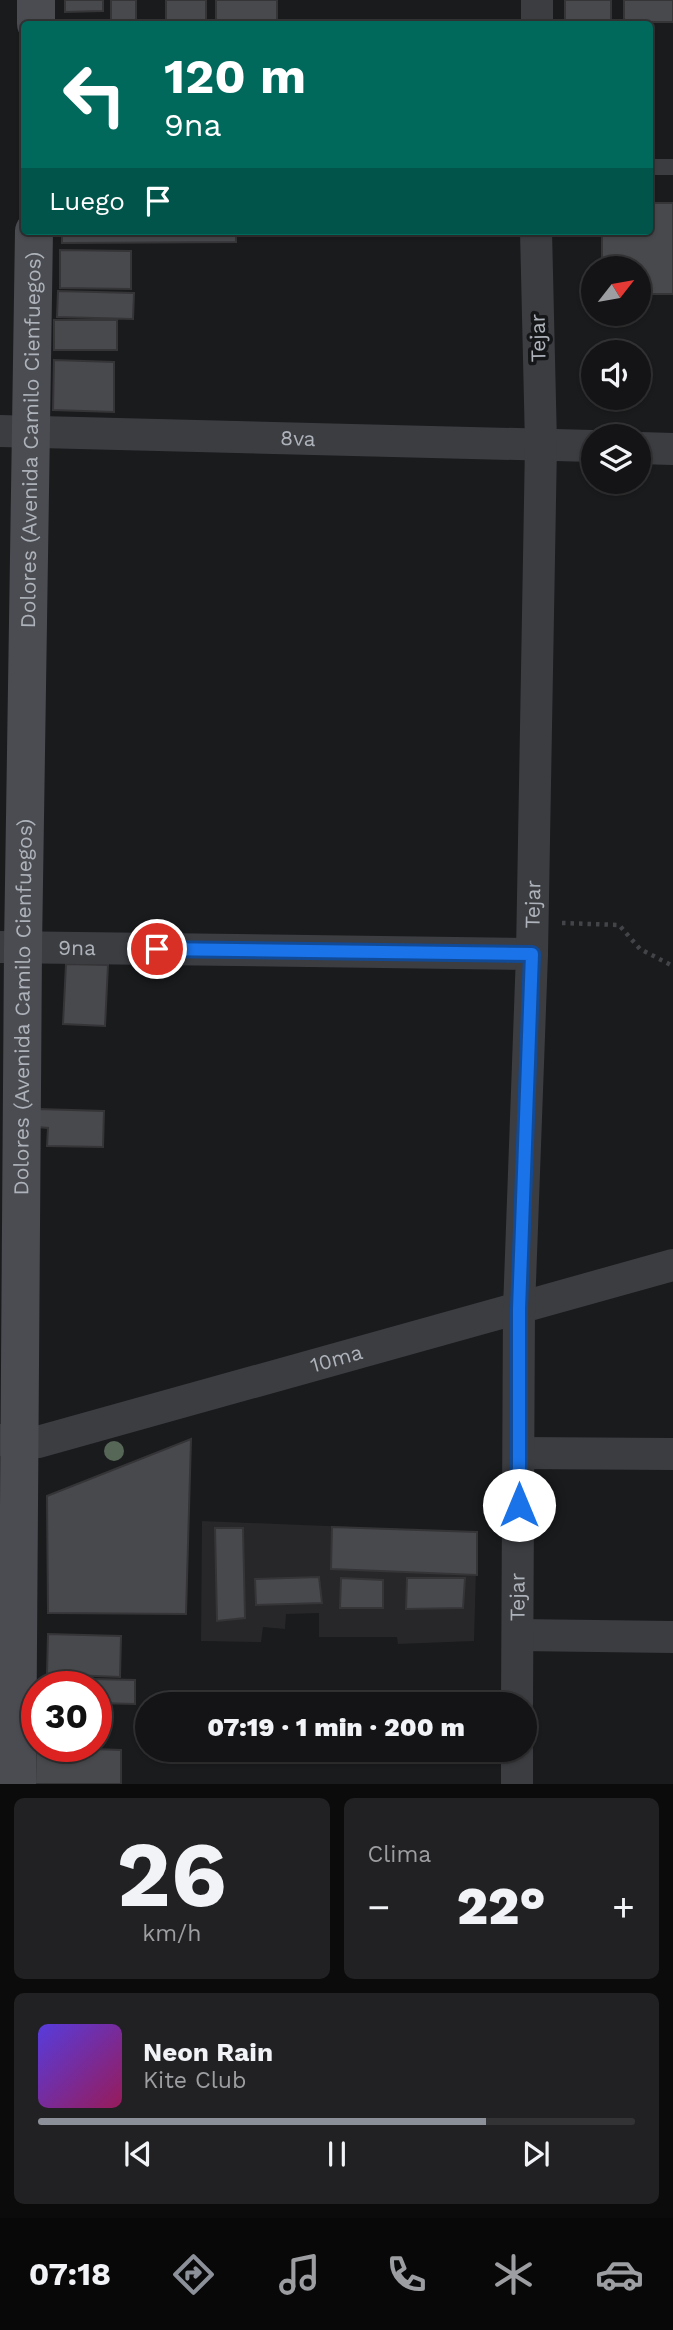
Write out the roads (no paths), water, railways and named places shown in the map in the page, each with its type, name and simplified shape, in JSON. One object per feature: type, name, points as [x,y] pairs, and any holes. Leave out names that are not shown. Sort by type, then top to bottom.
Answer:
[{"type":"main road","points":[[36,0],[36,21]]},
{"type":"main road","name":"Dolores (Avenida Camilo Cienfuegos)","points":[[17,1784],[10,1441],[16,431],[34,235]]},
{"type":"street","points":[[537,0],[537,21]]},
{"type":"street","name":"Tejar","points":[[517,1692],[519,1309],[533,922],[541,444],[536,235]]},
{"type":"street","name":"8va","points":[[16,431],[581,446]]},
{"type":"street","points":[[651,448],[673,449]]},
{"type":"street","name":"9na","points":[[12,947],[532,954]]},
{"type":"street","name":"10ma","points":[[10,1441],[38,1442],[673,1265]]},
{"type":"street","points":[[520,1453],[673,1454]]},
{"type":"street","points":[[518,1635],[673,1637]]},
{"type":"street","points":[[517,1762],[517,1784]]},
{"type":"lane","points":[[653,167],[673,167]]}]
